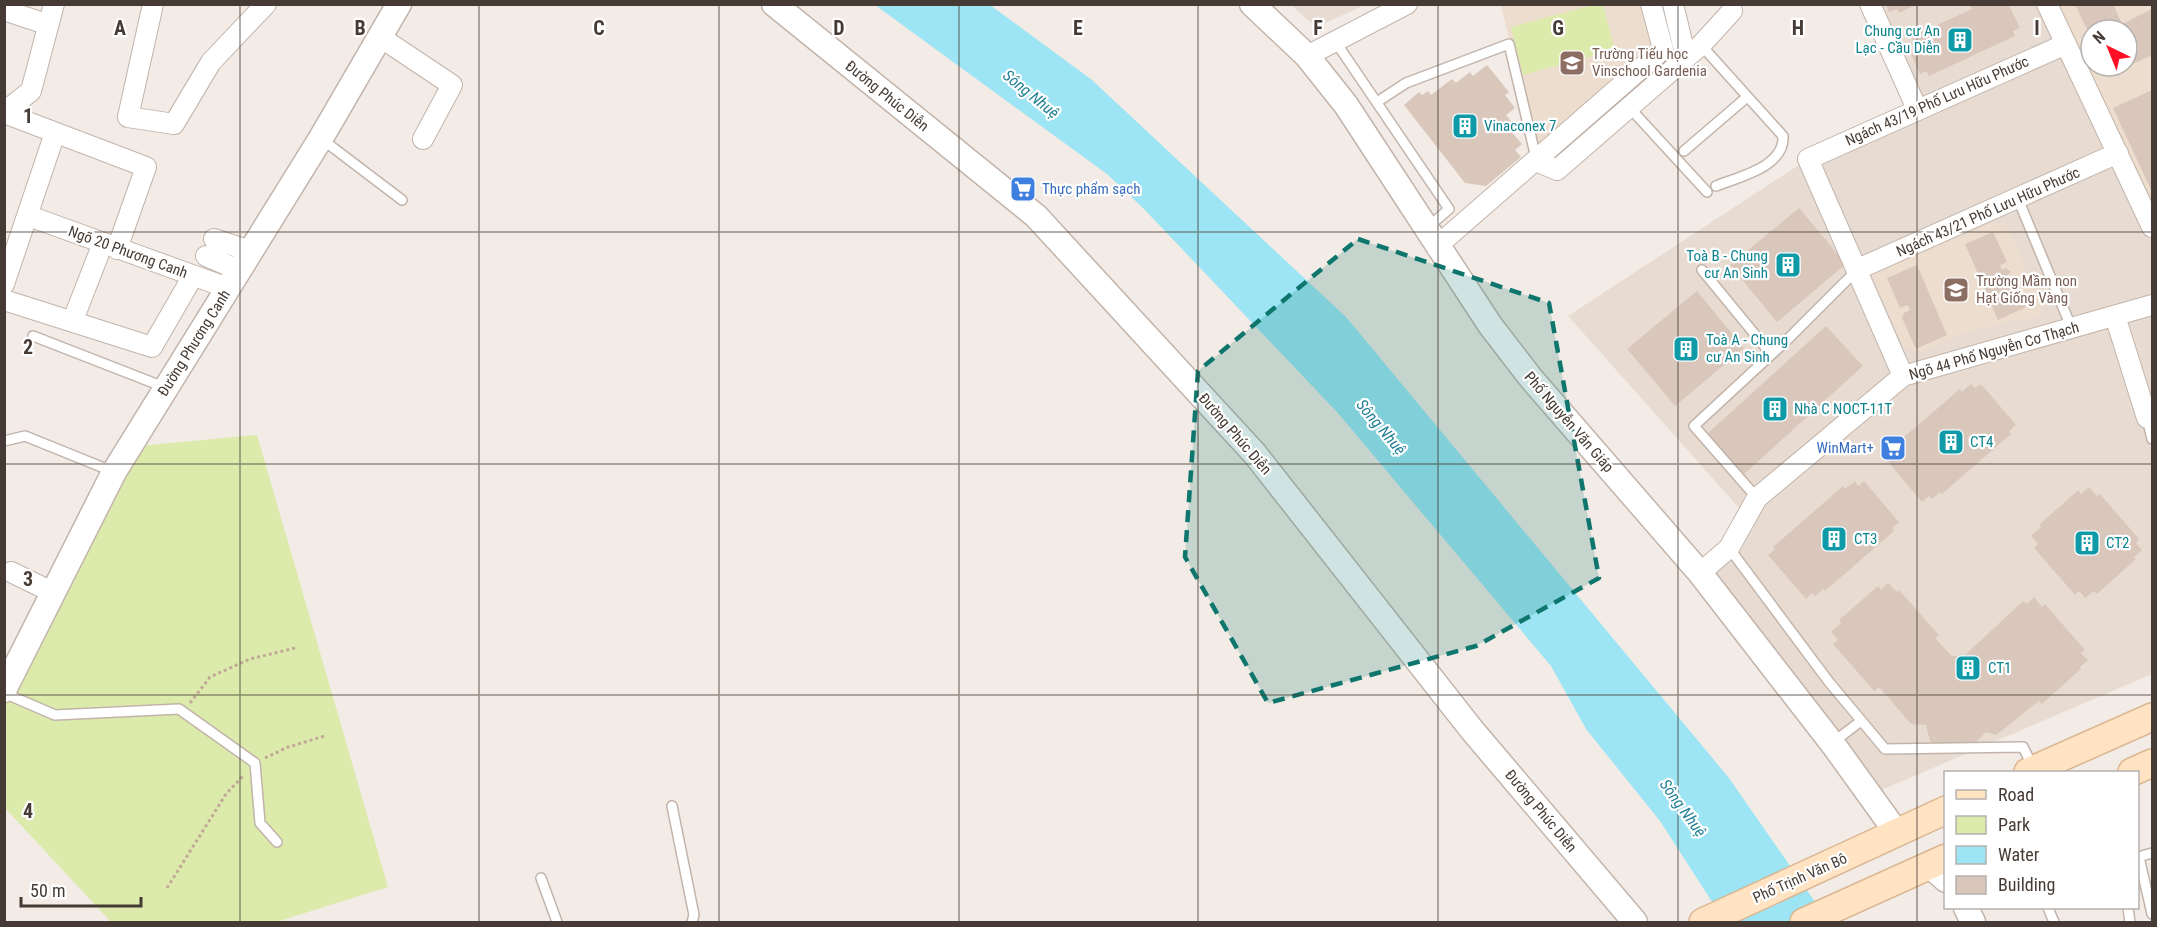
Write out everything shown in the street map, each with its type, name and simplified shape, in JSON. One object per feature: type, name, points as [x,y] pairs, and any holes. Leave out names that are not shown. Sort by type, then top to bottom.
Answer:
[{"type":"main road","points":[[2029,763],[2152,717]]},
{"type":"main road","points":[[2134,771],[2152,763]]},
{"type":"main road","name":"Phố Trịnh Văn Bô","points":[[1702,922],[1944,811]]},
{"type":"main road","points":[[1804,922],[1940,867]]},
{"type":"street","points":[[54,4],[46,24],[31,91],[4,112],[146,167],[73,320]]},
{"type":"street","points":[[153,4],[128,117],[174,124],[211,62],[266,4]]},
{"type":"street","name":"Đường Phương Canh","points":[[4,692],[114,472],[321,138],[399,4]]},
{"type":"street","name":"Đường Phúc Diễn","points":[[774,4],[1035,216],[1255,454],[1472,730],[1635,922]]},
{"type":"street","name":"Phố Nguyễn Văn Giáp","points":[[1252,4],[1306,56],[1346,105],[1490,325],[1530,377],[1700,573],[1832,743],[1897,833]]},
{"type":"street","points":[[1306,56],[1407,4]]},
{"type":"street","points":[[1431,238],[1465,224],[1663,50],[1652,4]]},
{"type":"street","points":[[1674,4],[1693,52]]},
{"type":"street","points":[[1870,4],[1917,109]]},
{"type":"street","points":[[2047,4],[2152,227]]},
{"type":"street","points":[[1536,161],[1557,170],[1628,106],[1693,52],[1732,11]]},
{"type":"street","points":[[5,13],[46,24]]},
{"type":"street","points":[[380,37],[452,85],[423,139]]},
{"type":"street","name":"Ngách 43/19 Phố Lưu Hữu Phước","points":[[1858,269],[1808,159],[2066,44]]},
{"type":"street","points":[[4,284],[29,216],[55,133]]},
{"type":"street","name":"Ngách 43/21 Phố Lưu Hữu Phước","points":[[1858,269],[2118,153]]},
{"type":"street","name":"Ngõ 20 Phương Canh","points":[[29,216],[193,276],[239,270]]},
{"type":"street","points":[[210,248],[239,270]]},
{"type":"street","points":[[1858,269],[1903,376]]},
{"type":"street","points":[[4,300],[73,320],[152,347],[193,276]]},
{"type":"street","name":"Ngõ 44 Phố Nguyễn Cơ Thạch","points":[[1700,573],[1729,548],[1757,498],[1903,376],[2152,305]]},
{"type":"street","points":[[2115,316],[2150,417]]},
{"type":"street","points":[[11,572],[54,593]]},
{"type":"lane","points":[[1335,41],[1449,209],[1465,224]]},
{"type":"lane","points":[[1377,102],[1406,83],[1509,44],[1536,161]]},
{"type":"lane","points":[[1693,52],[1747,97],[1782,136],[1783,144],[1767,164],[1716,186]]},
{"type":"lane","points":[[1683,151],[1747,97]]},
{"type":"lane","points":[[1628,106],[1707,192]]},
{"type":"lane","points":[[321,138],[402,200]]},
{"type":"lane","points":[[2018,199],[2072,329]]},
{"type":"lane","points":[[1431,238],[1449,209]]},
{"type":"lane","points":[[1757,498],[1694,426],[1858,269]]},
{"type":"lane","points":[[1702,270],[1770,354]]},
{"type":"lane","points":[[33,336],[166,388]]},
{"type":"lane","points":[[2150,417],[2152,439]]},
{"type":"lane","points":[[4,441],[25,436],[114,472]]},
{"type":"lane","points":[[1729,548],[1885,749],[2029,763]]},
{"type":"lane","points":[[4,692],[55,715],[183,711],[255,763],[260,824],[277,842]]},
{"type":"lane","points":[[1832,743],[1861,721]]},
{"type":"lane","points":[[672,806],[694,915],[692,922]]},
{"type":"lane","points":[[2139,861],[2152,914]]},
{"type":"lane","points":[[541,878],[557,922]]},
{"type":"path","points":[[183,711],[210,677],[250,659],[295,648]]},
{"type":"path","points":[[167,888],[226,794],[255,763],[288,747],[325,736]]},
{"type":"highlighted area","points":[[1358,239],[1549,303],[1599,578],[1476,646],[1268,703],[1185,557],[1198,371]]},
{"type":"shaded area","points":[[1291,5],[1365,5],[1316,27]]},
{"type":"shaded area","name":"Trường Tiểu học Vinschool Gardenia","points":[[1501,5],[1645,5],[1654,41],[1535,148]]},
{"type":"shaded area","points":[[1870,5],[2152,5],[2152,674],[1877,792],[1703,557],[1749,519],[1568,316],[1808,159],[1917,109]]},
{"type":"shaded area","points":[[2060,5],[2152,5],[2152,206],[2093,78],[2139,78],[2139,18],[2079,18],[2079,47]]},
{"type":"shaded area","name":"Trường Mầm non Hạt Giống Vàng","points":[[1994,222],[2009,230],[2042,307],[2039,316],[1972,330],[1920,352],[1904,347],[1871,273]]},
{"type":"green space","points":[[1597,4],[1603,5],[1615,50],[1523,75],[1511,27]]},
{"type":"green space","points":[[257,435],[388,887],[276,922],[111,922],[5,808],[4,690],[129,447]]},
{"type":"water","name":"Sông Nhuệ","points":[[875,5],[990,5],[1092,80],[1346,317],[1729,778],[1829,922],[1725,922],[1660,821],[1586,729],[1551,666],[1337,412],[1144,209],[1107,174]]},
{"type":"building","name":"Chung cư An Lạc - Cầu Diễn","points":[[1886,4],[1917,4],[1899,13],[1897,9],[1889,12]]},
{"type":"building","points":[[2075,4],[2113,4],[2119,18],[2082,18]]},
{"type":"building","name":"Chung cư An Lạc - Cầu Diễn","points":[[1970,5],[2009,5],[2020,28],[2013,31],[2015,36],[1929,76],[1926,71],[1920,74],[1907,45],[1914,42],[1911,37],[1972,9]]},
{"type":"building","points":[[2152,9],[2152,55],[2139,61],[2139,18],[2134,18]]},
{"type":"building","name":"Vinaconex 7","points":[[1487,65],[1509,92],[1505,95],[1515,108],[1506,115],[1513,124],[1508,128],[1522,144],[1515,150],[1521,157],[1486,186],[1465,183],[1404,105],[1419,92],[1422,95],[1428,91],[1431,95],[1452,79],[1456,83],[1470,72],[1473,76]]},
{"type":"building","points":[[2152,90],[2152,192],[2113,108]]},
{"type":"building","name":"Toà B - Chung cư An Sinh","points":[[1799,208],[1846,264],[1777,322],[1730,265]]},
{"type":"building","points":[[1993,232],[2007,262],[2000,265],[2002,270],[2006,268],[2011,272],[2005,277],[2006,280],[2013,277],[2026,307],[1998,320],[1965,244]]},
{"type":"building","points":[[1917,265],[1947,335],[1916,349],[1902,318],[1904,313],[1910,310],[1908,305],[1900,308],[1887,278]]},
{"type":"building","name":"Toà A - Chung cư An Sinh","points":[[1697,291],[1744,348],[1675,406],[1627,349]]},
{"type":"building","name":"Nhà C NOCT-11T","points":[[1826,326],[1863,366],[1742,476],[1706,435]]},
{"type":"building","name":"CT4","points":[[1971,384],[1975,388],[1981,384],[2016,425],[2009,431],[2011,434],[1942,494],[1940,492],[1932,499],[1929,496],[1922,502],[1885,458],[1892,452],[1890,449],[1960,389],[1962,392]]},
{"type":"building","name":"CT3","points":[[1855,481],[1858,486],[1864,481],[1899,522],[1892,528],[1894,531],[1825,591],[1823,589],[1815,596],[1812,593],[1806,599],[1768,555],[1775,549],[1773,547],[1843,486],[1845,489]]},
{"type":"building","name":"CT2","points":[[2089,487],[2097,496],[2100,494],[2139,539],[2136,543],[2142,550],[2134,557],[2136,559],[2097,594],[2094,591],[2085,598],[2079,591],[2075,595],[2034,548],[2038,544],[2031,536],[2041,527],[2039,525],[2078,490],[2081,494]]},
{"type":"building","name":"CT1","points":[[1888,583],[1897,592],[1899,590],[1939,635],[1935,638],[1952,656],[1964,656],[2023,601],[2027,604],[2034,597],[2042,607],[2045,604],[2085,650],[2081,653],[2088,660],[2042,704],[2039,701],[1996,735],[1986,732],[1970,748],[1960,753],[1943,750],[1930,741],[1926,725],[1911,724],[1879,687],[1874,691],[1833,644],[1838,640],[1831,632],[1841,623],[1839,620],[1878,586],[1881,590]]},
{"type":"place","name":"Chung cư An Lạc - Cầu Diễn","points":[[1960,40]]},
{"type":"place","name":"Trường Tiểu học Vinschool Gardenia","points":[[1572,63]]},
{"type":"place","name":"Vinaconex 7","points":[[1465,126]]},
{"type":"place","name":"Thực phẩm sạch","points":[[1023,189]]},
{"type":"place","name":"Toà B - Chung cư An Sinh","points":[[1788,265]]},
{"type":"place","name":"Trường Mầm non Hạt Giống Vàng","points":[[1956,290]]},
{"type":"place","name":"Toà A - Chung cư An Sinh","points":[[1686,349]]},
{"type":"place","name":"Nhà C NOCT-11T","points":[[1775,409]]},
{"type":"place","name":"CT4","points":[[1951,442]]},
{"type":"place","name":"WinMart+","points":[[1893,448]]},
{"type":"place","name":"CT3","points":[[1834,539]]},
{"type":"place","name":"CT2","points":[[2087,543]]},
{"type":"place","name":"CT1","points":[[1968,668]]}]
